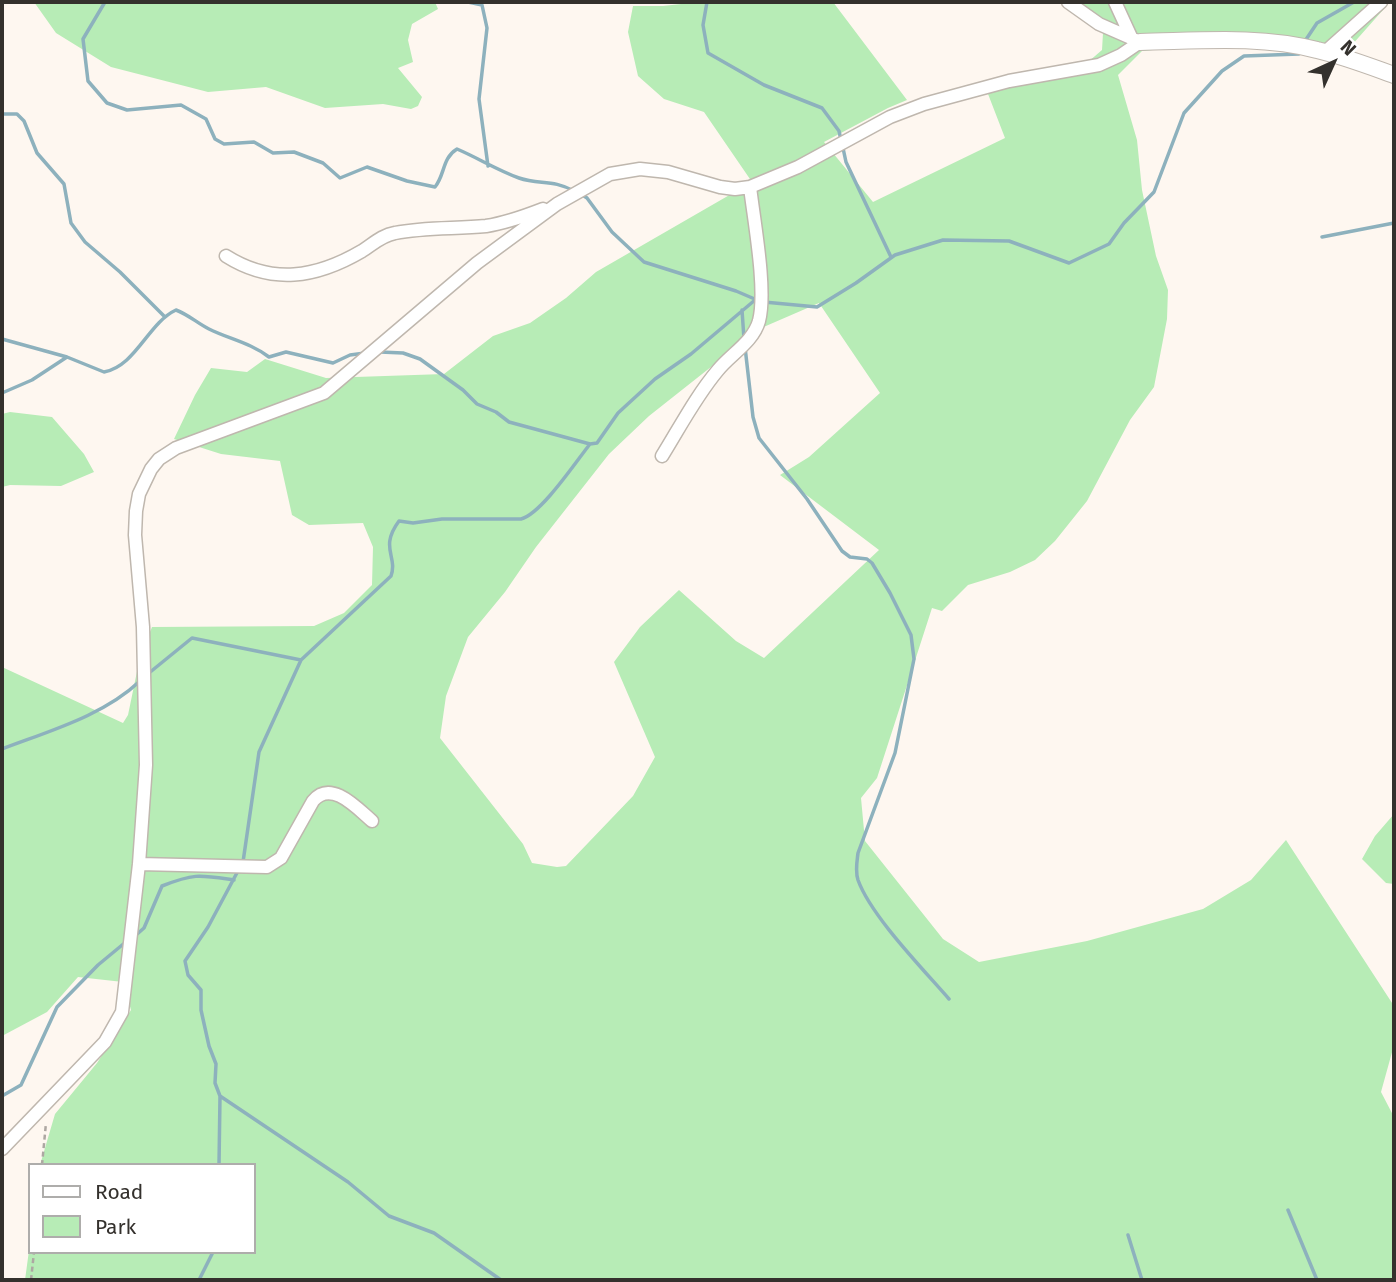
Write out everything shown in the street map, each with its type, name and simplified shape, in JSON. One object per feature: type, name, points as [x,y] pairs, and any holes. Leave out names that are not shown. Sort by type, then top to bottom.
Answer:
[{"type":"street","points":[[1068,2],[1099,24],[1136,40],[1258,41],[1325,52],[1394,75]]},
{"type":"street","points":[[1115,2],[1136,40]]},
{"type":"street","points":[[1325,52],[1381,2]]},
{"type":"street","points":[[2,1149],[105,1042],[122,1012],[139,864],[146,765],[143,627],[135,535],[136,511],[139,494],[151,468],[159,459],[176,448],[324,393],[477,263],[556,204],[610,174],[640,169],[668,172],[720,187],[750,187],[798,167],[890,117],[924,104],[1009,81],[1099,65],[1121,55],[1136,40]]},
{"type":"street","points":[[662,456],[696,400],[718,370],[747,342],[759,323],[762,298],[750,187]]},
{"type":"street","points":[[226,256],[244,267],[260,272],[285,276],[310,273],[362,251],[392,233],[497,224],[556,204]]},
{"type":"street","points":[[139,864],[267,867],[281,858],[313,801],[319,794],[328,792],[350,801],[372,821]]},
{"type":"path","points":[[42,1163],[48,1103]]},
{"type":"path","points":[[31,1280],[34,1254]]},
{"type":"green space","points":[[34,2],[435,2],[438,9],[412,24],[408,40],[413,62],[398,68],[422,97],[418,106],[411,109],[383,104],[325,108],[266,87],[208,92],[111,67],[56,33]]},
{"type":"green space","points":[[699,2],[833,2],[907,100],[824,142],[873,202],[1005,138],[983,81],[1088,62],[1102,50],[1103,33],[1074,2],[1390,2],[1351,46],[1195,46],[1142,51],[1118,75],[1137,140],[1142,190],[1156,256],[1168,290],[1167,319],[1154,387],[1130,420],[1087,501],[1055,541],[1035,560],[1010,572],[968,585],[942,611],[932,608],[877,778],[861,798],[865,841],[943,939],[979,962],[1087,941],[1203,909],[1251,880],[1286,840],[1394,1006],[1394,1045],[1381,1092],[1394,1117],[1394,1280],[25,1280],[29,1254],[256,1254],[256,1163],[41,1163],[55,1114],[97,1063],[131,1010],[123,982],[78,977],[47,1012],[2,1036],[2,667],[123,723],[128,715],[140,657],[152,627],[314,626],[344,613],[372,585],[373,547],[363,523],[309,525],[292,515],[280,461],[221,454],[174,439],[211,368],[247,372],[265,359],[326,378],[444,374],[493,336],[530,323],[566,298],[596,272],[752,182],[704,112],[664,99],[638,76],[628,32],[633,6]],"holes":[[[819,303],[880,393],[809,457],[780,475],[879,550],[764,658],[736,641],[679,590],[640,627],[614,662],[655,757],[633,796],[566,866],[532,863],[523,844],[440,738],[446,696],[468,637],[609,454],[649,416],[759,329]]]},
{"type":"green space","points":[[10,412],[52,417],[84,454],[94,472],[61,486],[2,487],[2,414]]},
{"type":"green space","points":[[1394,814],[1394,884],[1386,883],[1362,859],[1375,836]]},
{"type":"waterway","points":[[105,2],[83,39],[88,81],[107,103],[127,110],[181,105],[206,119],[215,139],[224,144],[254,142],[273,153],[294,152],[323,163],[340,178],[367,167],[407,181],[435,187],[446,162],[457,149],[519,178],[559,185],[574,191]]},
{"type":"waterway","points":[[468,2],[482,5],[487,28],[479,99],[488,166]]},
{"type":"waterway","points":[[707,2],[703,25],[708,53],[764,85],[822,108],[839,131],[841,140]]},
{"type":"waterway","points":[[1305,41],[1317,23],[1354,2]]},
{"type":"waterway","points":[[764,302],[817,307],[895,255],[943,240],[1009,241],[1069,263],[1109,244],[1124,223],[1154,192],[1184,113],[1222,71],[1244,56],[1301,52]]},
{"type":"waterway","points":[[2,114],[17,114],[24,121],[37,153],[64,184],[71,223],[85,242],[165,317]]},
{"type":"waterway","points":[[843,148],[846,162],[891,257]]},
{"type":"waterway","points":[[581,194],[587,198],[612,232],[644,262],[757,300]]},
{"type":"waterway","points":[[1322,237],[1394,223]]},
{"type":"waterway","points":[[243,862],[259,752],[301,660],[391,576],[393,569],[390,538],[399,521],[413,523],[442,519],[521,519],[529,515],[557,487],[590,444],[597,443],[618,413],[655,379],[691,354],[755,300]]},
{"type":"waterway","points":[[2,339],[67,357],[104,372],[125,362],[157,324],[176,310],[269,357],[286,352],[333,363],[350,355],[365,353]]},
{"type":"waterway","points":[[742,310],[744,339]]},
{"type":"waterway","points":[[745,347],[753,417],[759,438],[807,499],[842,551],[850,557],[867,559],[872,563],[911,635],[914,659],[895,753],[858,853],[856,866],[858,880],[874,910],[949,999]]},
{"type":"waterway","points":[[380,352],[403,353],[420,359],[463,390],[477,404],[496,412],[509,422],[590,444]]},
{"type":"waterway","points":[[2,393],[32,380],[67,357]]},
{"type":"waterway","points":[[149,673],[192,638],[301,660]]},
{"type":"waterway","points":[[2,749],[92,713],[140,681]]},
{"type":"waterway","points":[[219,1163],[220,1096],[215,1083],[216,1064],[201,1010],[201,990],[188,975],[185,961],[208,927],[239,869]]},
{"type":"waterway","points":[[136,935],[144,928],[162,886],[198,876],[234,880]]},
{"type":"waterway","points":[[2,1096],[21,1085],[57,1007],[98,965],[127,941]]},
{"type":"waterway","points":[[220,1096],[348,1182],[389,1216],[434,1233],[501,1280]]},
{"type":"waterway","points":[[1288,1210],[1317,1280]]},
{"type":"waterway","points":[[1128,1235],[1142,1280]]},
{"type":"waterway","points":[[199,1280],[212,1254]]}]
